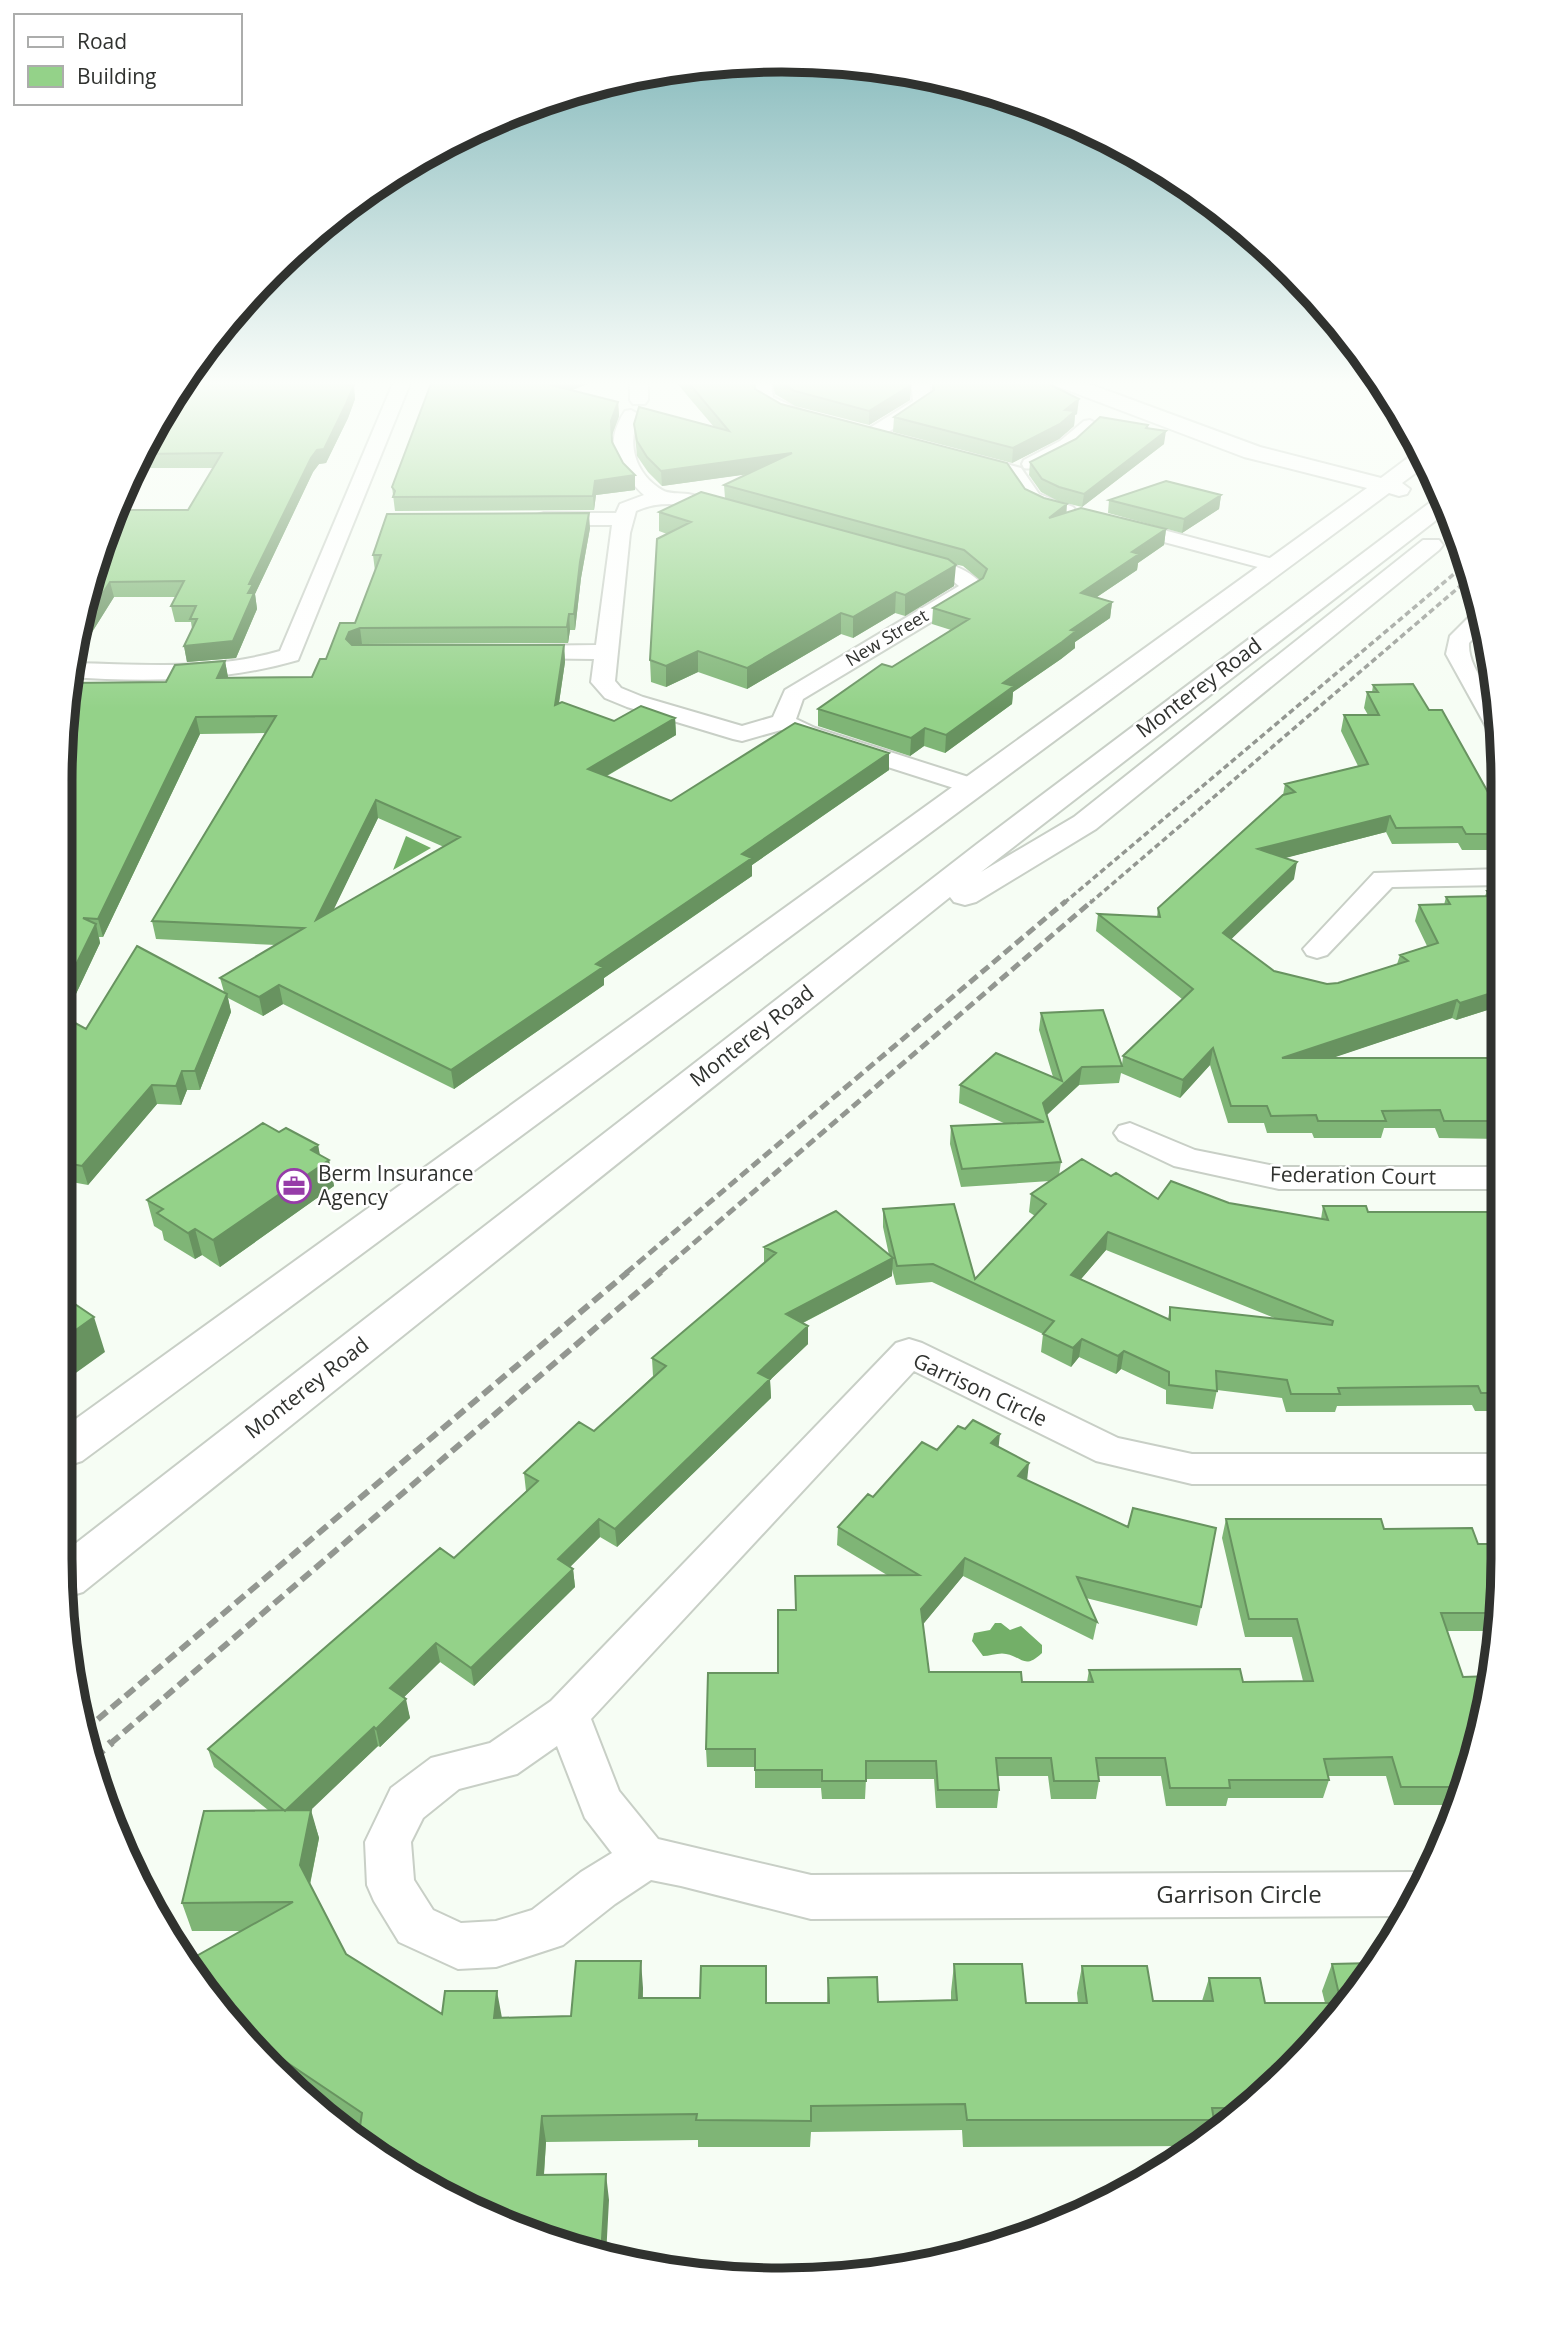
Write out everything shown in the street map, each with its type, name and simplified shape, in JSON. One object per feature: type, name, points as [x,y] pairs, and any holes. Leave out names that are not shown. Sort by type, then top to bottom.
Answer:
[{"type":"main road","points":[[72,1445],[1273,565],[1356,490]]},
{"type":"main road","name":"Monterey Road","points":[[72,1573],[825,979],[1436,507]]},
{"type":"main road","points":[[825,979],[1085,822],[1446,533]]},
{"type":"street","points":[[81,670],[223,670],[264,664],[290,655],[358,490]]},
{"type":"street","points":[[652,490],[658,497]]},
{"type":"street","points":[[1027,490],[1032,498],[1050,507],[1273,565]]},
{"type":"street","points":[[748,515],[686,498],[658,497],[639,500],[627,508],[622,519],[603,682],[613,693],[635,702],[742,734],[783,722],[839,744],[972,786]]},
{"type":"street","points":[[523,520],[622,519]]},
{"type":"street","name":"New Street","points":[[783,722],[793,695],[973,587],[954,573],[894,556]]},
{"type":"street","points":[[1474,625],[1458,641],[1457,654],[1487,705]]},
{"type":"street","points":[[495,653],[605,652]]},
{"type":"street","points":[[1317,949],[1384,879],[1491,877]]},
{"type":"street","name":"Federation Court","points":[[1130,1133],[1186,1159],[1279,1178],[1491,1178]]},
{"type":"street","name":"Garrison Circle","points":[[1406,1894],[811,1897],[681,1864],[645,1858],[598,1888],[546,1929],[496,1944],[458,1946],[416,1926],[391,1885],[388,1842],[407,1803],[447,1772],[500,1760],[567,1714],[909,1352],[1016,1407],[1111,1451],[1192,1469],[1491,1469]]},
{"type":"street","points":[[567,1714],[601,1803],[645,1858]]},
{"type":"shaded area","points":[[406,836],[431,848],[393,870]]},
{"type":"shaded area","points":[[995,1623],[1001,1623],[1010,1630],[1021,1626],[1042,1645],[1042,1653],[1027,1662],[1004,1654],[983,1656],[972,1641],[974,1633],[990,1630]]},
{"type":"building","points":[[200,490],[295,490],[249,584],[253,584],[248,593],[254,593],[233,641],[184,646],[197,619],[190,619],[196,606],[171,606],[184,581],[110,582],[94,607],[109,553],[126,510],[188,510]]},
{"type":"building","points":[[594,490],[593,496],[393,497],[395,491]]},
{"type":"building","points":[[743,490],[1028,490],[1067,504],[1049,518],[1081,508],[1166,529],[1132,552],[1139,554],[1081,593],[1112,602],[1071,630],[1076,631],[1062,642],[1003,683],[1014,686],[946,735],[925,728],[911,738],[818,709],[882,664],[892,667],[969,619],[933,608],[983,578],[987,569],[964,550]]},
{"type":"building","points":[[1070,490],[1089,490],[1084,494]]},
{"type":"building","points":[[1138,490],[1202,490],[1221,495],[1184,519],[1109,500]]},
{"type":"building","points":[[701,492],[948,559],[956,565],[905,595],[896,592],[853,617],[841,613],[747,668],[698,651],[666,666],[650,660],[657,539],[691,522],[659,512]]},
{"type":"building","points":[[589,513],[574,614],[569,614],[567,627],[360,628],[349,632],[346,639],[352,645],[564,645],[555,705],[562,702],[614,721],[641,706],[675,718],[588,769],[671,801],[795,723],[889,753],[742,854],[752,858],[596,964],[603,967],[451,1070],[279,985],[259,997],[220,978],[304,928],[152,921],[276,716],[196,717],[98,919],[83,918],[96,924],[72,973],[73,735],[79,683],[166,682],[175,665],[225,661],[217,678],[312,677],[320,659],[326,659],[340,623],[355,623],[381,555],[373,555],[387,514]],"holes":[[[376,800],[460,837],[316,920]]]},
{"type":"building","points":[[1413,684],[1429,710],[1442,710],[1491,794],[1491,834],[1466,834],[1462,827],[1396,828],[1390,816],[1258,849],[1297,862],[1223,933],[1274,971],[1327,984],[1338,983],[1408,961],[1400,955],[1438,943],[1419,905],[1450,904],[1446,897],[1490,896],[1487,891],[1491,891],[1491,993],[1460,1003],[1457,1000],[1282,1058],[1491,1058],[1491,1121],[1444,1121],[1440,1110],[1382,1111],[1386,1121],[1318,1121],[1316,1115],[1271,1116],[1267,1106],[1231,1106],[1213,1048],[1183,1080],[1123,1056],[1193,989],[1098,914],[1160,917],[1158,908],[1283,795],[1295,792],[1285,784],[1368,764],[1344,715],[1379,715],[1367,692],[1378,692],[1373,685]]},
{"type":"building","points":[[137,946],[227,994],[195,1071],[182,1071],[176,1086],[152,1085],[82,1166],[72,1164],[72,1021],[86,1029]]},
{"type":"building","points":[[1103,1010],[1122,1066],[1082,1067],[1043,1103],[1061,1162],[962,1169],[951,1126],[1044,1122],[960,1085],[996,1053],[1062,1081],[1041,1013]]},
{"type":"building","points":[[263,1123],[279,1132],[286,1128],[318,1145],[311,1150],[329,1160],[213,1240],[195,1229],[188,1233],[157,1213],[163,1209],[147,1200]]},
{"type":"building","points":[[1082,1159],[1111,1176],[1116,1173],[1158,1199],[1171,1181],[1229,1203],[1328,1220],[1323,1206],[1366,1206],[1368,1212],[1491,1212],[1491,1393],[1481,1393],[1478,1386],[1338,1388],[1340,1394],[1291,1394],[1287,1380],[1216,1371],[1217,1391],[1169,1385],[1169,1372],[1124,1351],[1118,1356],[1082,1339],[1073,1348],[1043,1334],[1054,1321],[933,1264],[897,1266],[883,1209],[954,1204],[975,1279],[1046,1204],[1031,1194]],"holes":[[[1108,1232],[1333,1321],[1332,1325],[1170,1307],[1170,1320],[1071,1275]]]},
{"type":"building","points":[[836,1211],[893,1258],[786,1314],[808,1326],[758,1373],[770,1379],[615,1529],[599,1519],[558,1559],[573,1569],[471,1668],[436,1643],[390,1688],[406,1699],[285,1811],[208,1749],[440,1548],[454,1558],[538,1481],[524,1473],[579,1422],[594,1431],[666,1366],[652,1358],[776,1253],[764,1247]]},
{"type":"building","points":[[72,1302],[94,1317],[72,1333]]},
{"type":"building","points":[[973,1420],[1000,1434],[991,1443],[1029,1463],[1018,1476],[1128,1527],[1133,1508],[1216,1528],[1201,1607],[1077,1577],[1097,1622],[965,1558],[921,1609],[929,1672],[1021,1672],[1022,1682],[1093,1682],[1089,1670],[1240,1669],[1243,1682],[1313,1681],[1297,1619],[1249,1619],[1226,1519],[1381,1519],[1384,1529],[1472,1528],[1478,1544],[1491,1544],[1489,1613],[1441,1613],[1463,1677],[1481,1676],[1454,1787],[1401,1787],[1392,1757],[1324,1759],[1329,1780],[1229,1780],[1230,1788],[1170,1788],[1165,1758],[1096,1758],[1099,1781],[1054,1781],[1051,1758],[996,1758],[999,1790],[938,1790],[936,1761],[866,1761],[866,1781],[822,1781],[822,1770],[755,1770],[755,1749],[706,1749],[708,1673],[778,1673],[778,1610],[796,1610],[795,1576],[919,1575],[838,1527],[868,1494],[873,1497],[922,1442],[937,1450],[958,1426],[965,1429]]},
{"type":"building","points":[[311,1810],[300,1865],[346,1954],[442,2014],[445,1991],[497,1991],[494,2018],[571,2016],[576,1961],[641,1961],[639,1998],[700,1998],[701,1966],[766,1966],[766,2003],[829,2003],[828,1978],[877,1977],[878,2002],[957,2000],[954,1964],[1022,1964],[1026,2003],[1087,2003],[1082,1966],[1147,1966],[1153,2001],[1213,2001],[1209,1978],[1260,1978],[1265,2003],[1335,2003],[1283,2060],[1230,2108],[1212,2108],[1214,2120],[967,2120],[965,2104],[811,2106],[811,2121],[696,2120],[697,2114],[542,2116],[537,2175],[606,2174],[602,2245],[553,2231],[510,2214],[468,2195],[387,2149],[360,2130],[362,2113],[275,2054],[248,2026],[194,1957],[293,1902],[182,1903],[204,1811]]},
{"type":"building","points":[[1365,1963],[1340,1997],[1332,1964]]},
{"type":"railway","points":[[1064,903],[1459,570]]},
{"type":"railway","points":[[1090,903],[1463,584]]},
{"type":"railway","points":[[626,1273],[1066,901]]},
{"type":"railway","points":[[659,1273],[1092,901]]},
{"type":"railway","points":[[92,1724],[628,1272]]},
{"type":"railway","points":[[110,1744],[661,1272]]},
{"type":"railway","points":[[99,1753],[112,1742]]},
{"type":"place","name":"Berm Insurance Agency","points":[[294,1186]]}]
